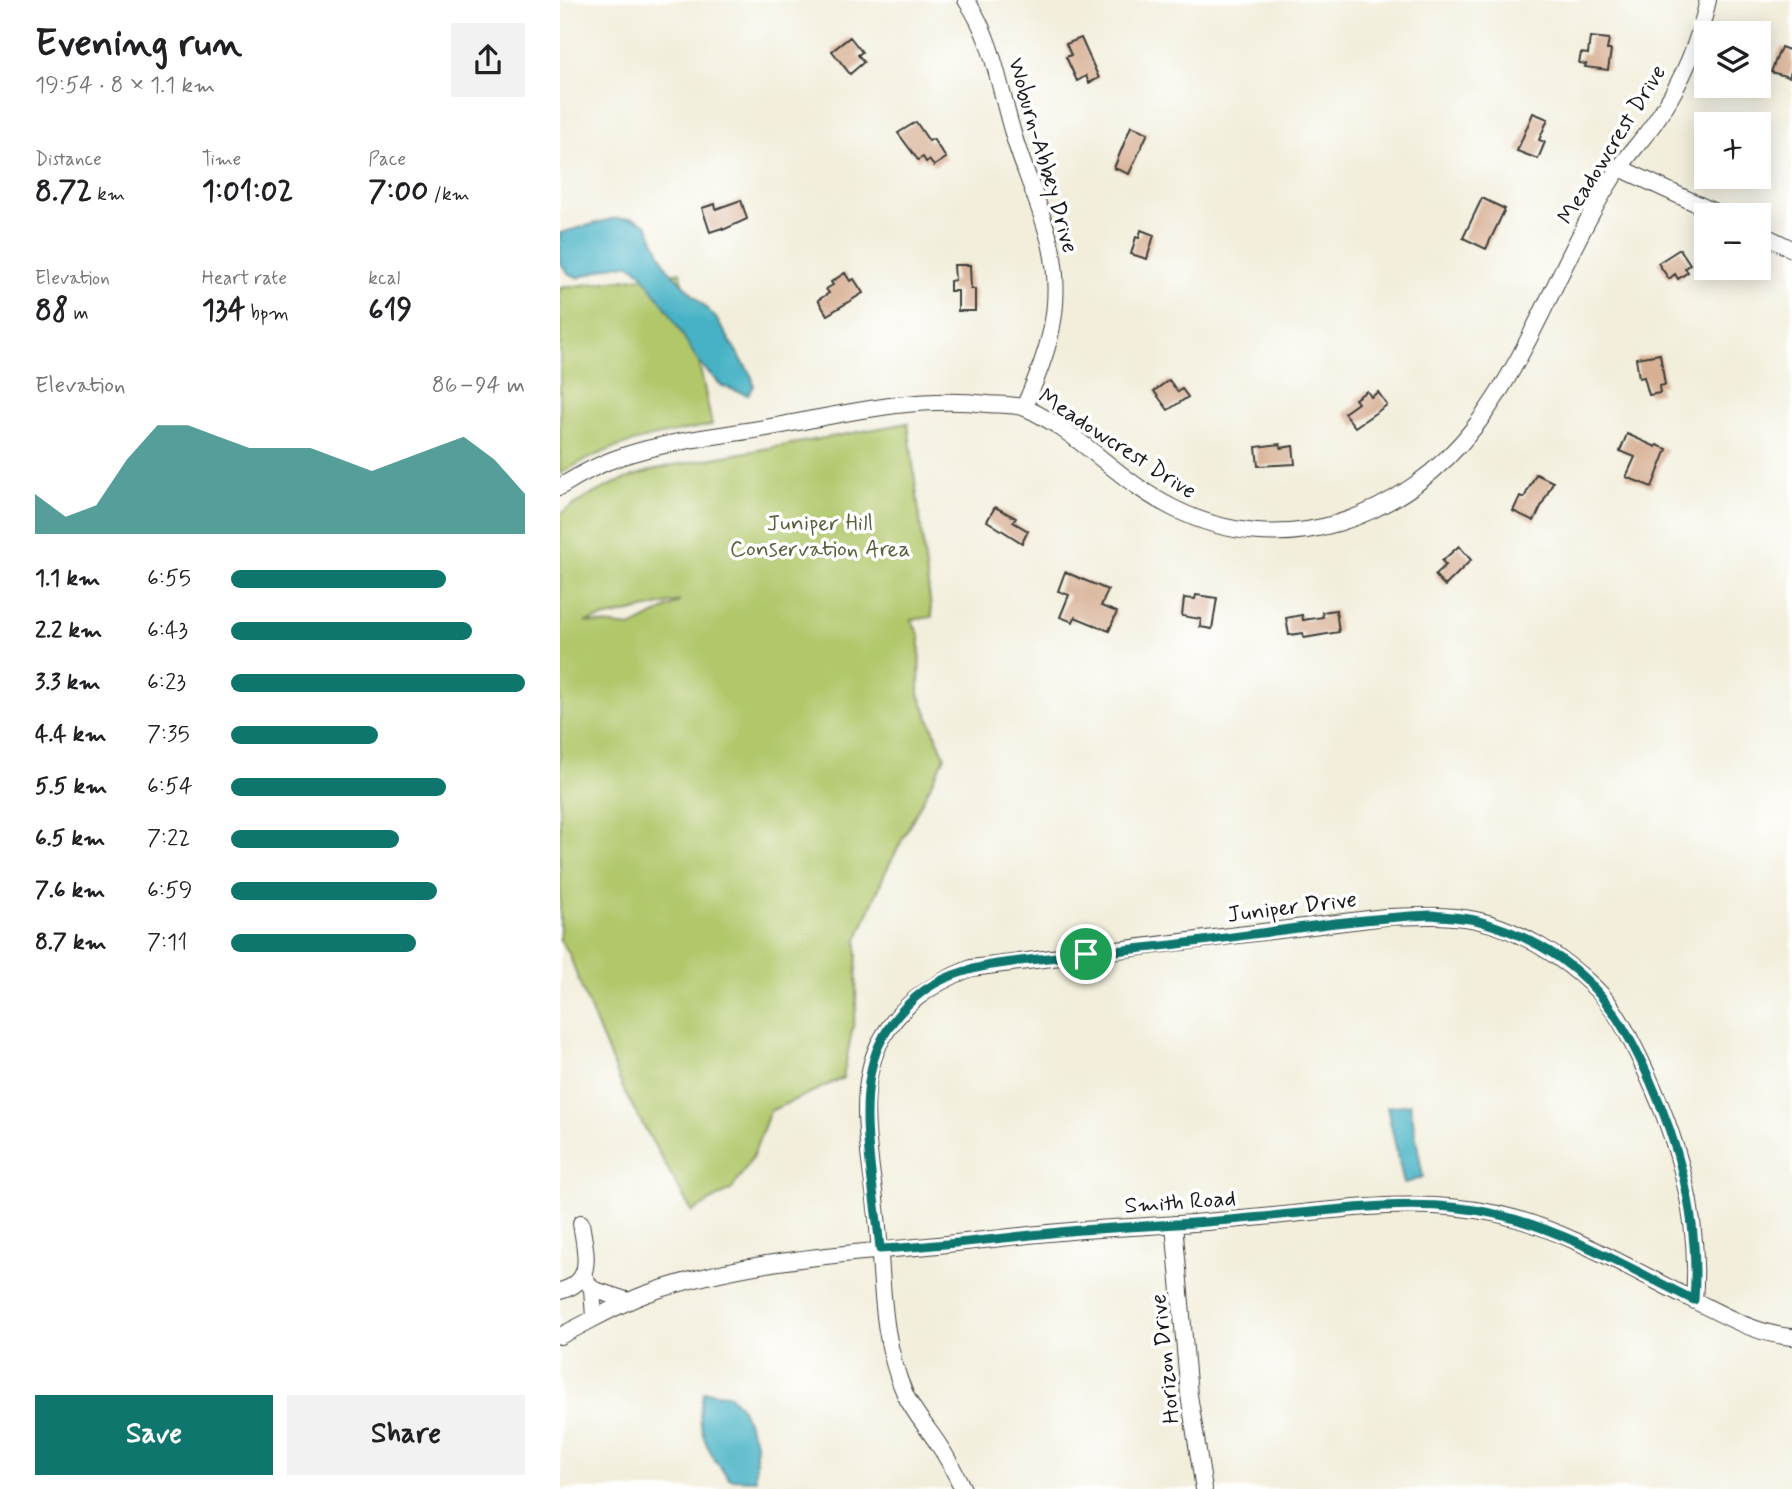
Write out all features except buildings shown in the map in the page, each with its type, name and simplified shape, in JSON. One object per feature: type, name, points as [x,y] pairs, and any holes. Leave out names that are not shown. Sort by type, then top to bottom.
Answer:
[{"type":"street","name":"Woburn-Abbey Drive","points":[[966,0],[975,12],[987,41],[1012,130],[1042,217],[1053,261],[1051,337],[1043,366],[1024,407]]},
{"type":"street","name":"Meadowcrest Drive","points":[[560,487],[605,462],[650,448],[878,407],[924,401],[971,402],[1024,407],[1074,437],[1145,493],[1198,520],[1228,529],[1277,533],[1321,529],[1365,514],[1405,492],[1442,461],[1476,425],[1524,347],[1593,210],[1620,168],[1659,117],[1689,63],[1708,0]]},
{"type":"street","points":[[1620,168],[1695,203]]},
{"type":"street","points":[[1771,239],[1792,249]]},
{"type":"street","name":"Juniper Drive","points":[[963,1489],[940,1447],[905,1396],[895,1367],[883,1307],[866,1105],[869,1074],[879,1045],[895,1018],[916,996],[942,979],[971,968],[1385,917],[1431,915],[1477,920],[1520,936],[1561,959],[1596,989],[1624,1026],[1663,1109],[1679,1152],[1695,1241],[1694,1300]]},
{"type":"street","name":"Smith Road","points":[[560,1336],[629,1301],[691,1281],[843,1253],[1070,1231],[1405,1205],[1486,1212],[1542,1228],[1752,1329],[1792,1337]]},
{"type":"street","points":[[581,1223],[594,1317]]},
{"type":"street","name":"Horizon Drive","points":[[1174,1224],[1189,1395],[1204,1489]]},
{"type":"street","points":[[560,1291],[588,1282],[629,1301]]},
{"type":"green space","points":[[680,272],[712,425],[614,448],[560,474],[560,288]]},
{"type":"green space","name":"Juniper Hill Conservation Area","points":[[908,423],[932,617],[911,620],[920,636],[919,694],[945,757],[885,873],[857,940],[856,1010],[843,1078],[770,1111],[752,1158],[732,1189],[692,1212],[625,1093],[568,951],[560,941],[560,514],[612,484],[669,466]],"holes":[[[679,601],[679,602],[631,627],[585,622]]]},
{"type":"water","points":[[633,218],[647,225],[667,268],[716,318],[752,377],[754,386],[748,395],[722,386],[699,363],[669,312],[641,273],[630,264],[609,267],[578,278],[569,274],[560,263],[560,233],[611,219]]},
{"type":"water","points":[[1410,1104],[1423,1177],[1404,1184],[1387,1107]]},
{"type":"water","points":[[704,1392],[728,1394],[741,1407],[756,1443],[756,1480],[730,1479],[709,1450],[700,1416]]},
{"type":"route","points":[[1431,915],[1477,920],[1520,936],[1561,959],[1596,989],[1624,1026],[1663,1109],[1679,1152],[1689,1196],[1695,1241],[1694,1300],[1542,1228],[1498,1214],[1405,1205],[880,1249],[866,1105],[869,1074],[879,1045],[895,1018],[916,996],[942,979],[971,968],[1086,954],[1385,917],[1431,915]]}]
